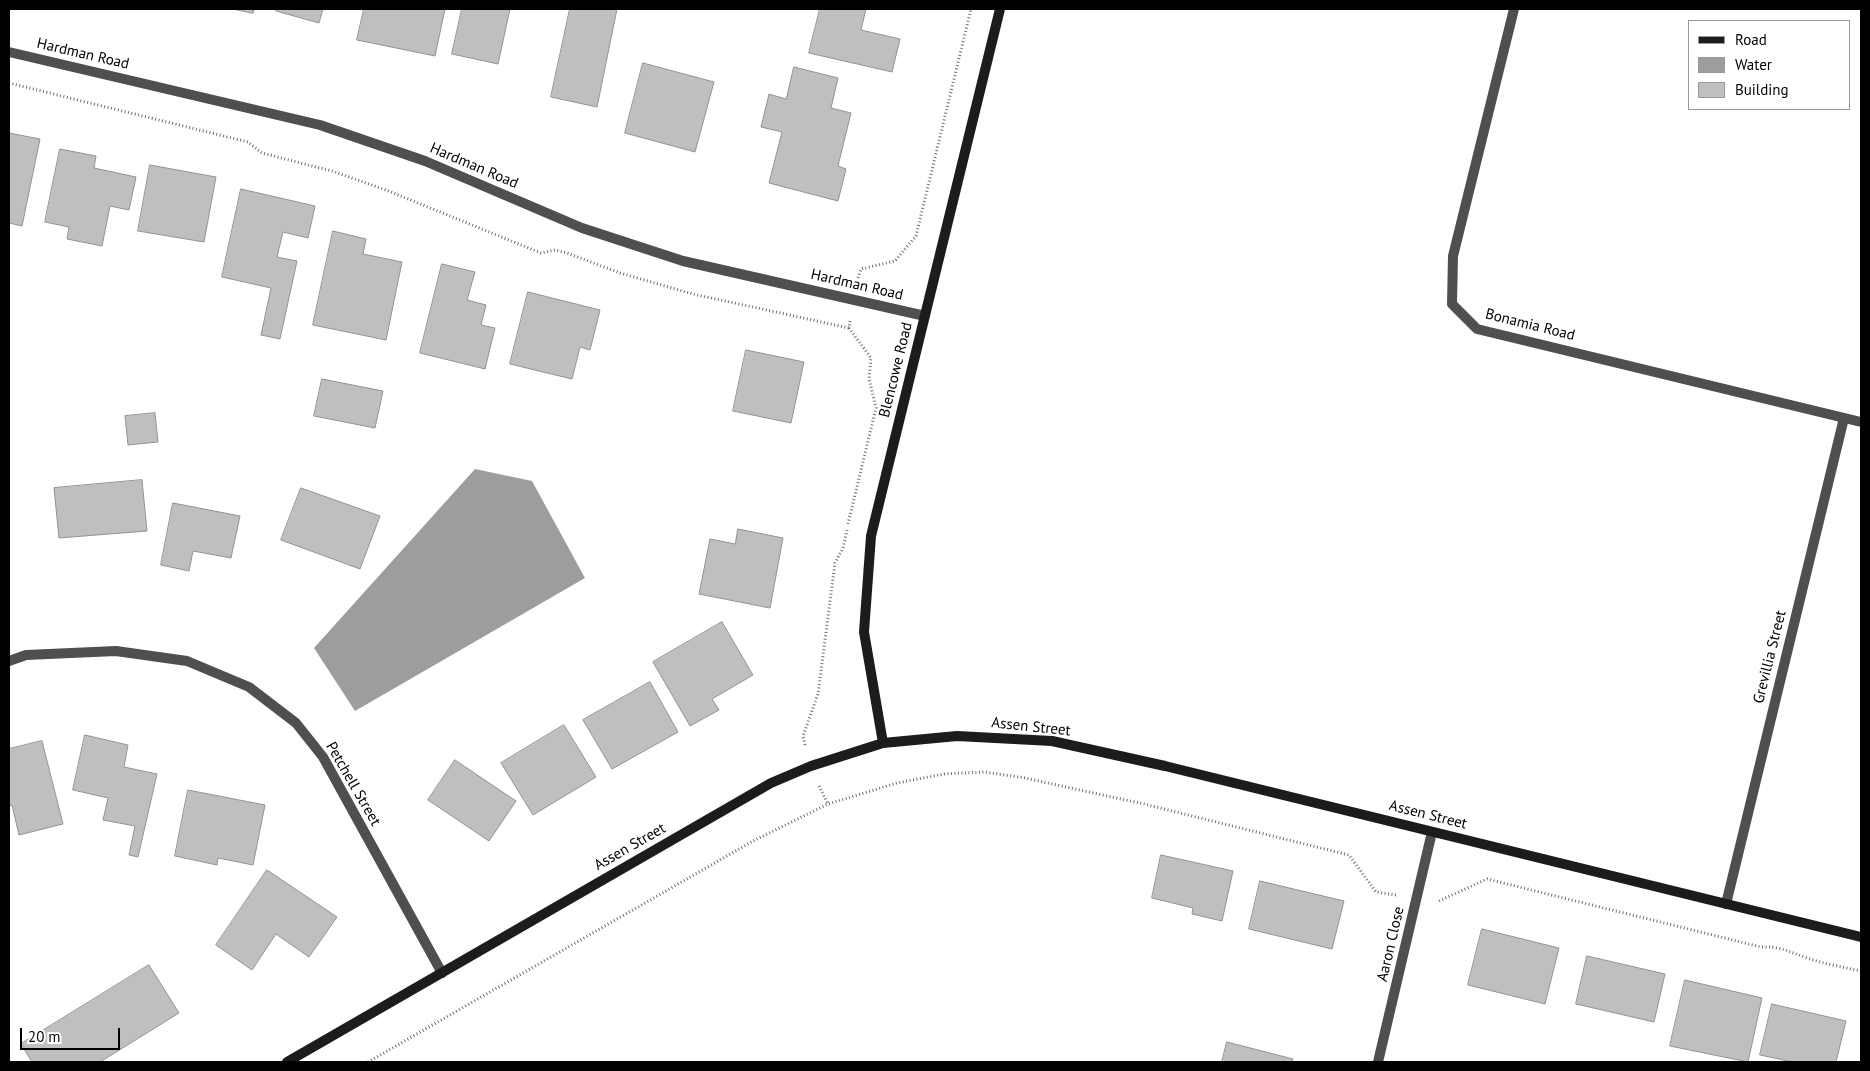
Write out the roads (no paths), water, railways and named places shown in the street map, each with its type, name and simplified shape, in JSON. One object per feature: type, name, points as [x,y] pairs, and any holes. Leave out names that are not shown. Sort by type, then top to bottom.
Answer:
[{"type":"street","name":"Blencowe Road","points":[[883,743],[864,632],[871,536],[1000,9]]},
{"type":"street","name":"Bonamia Road","points":[[1514,9],[1453,256],[1452,304],[1477,329],[1861,422]]},
{"type":"street","name":"Hardman Road","points":[[9,52],[320,125],[425,161],[582,228],[683,261],[925,316]]},
{"type":"street","name":"Grevillia Street","points":[[1726,904],[1844,418]]},
{"type":"street","name":"Petchell Street","points":[[9,661],[26,655],[116,650],[187,661],[249,687],[296,723],[323,757],[442,973]]},
{"type":"street","name":"Assen Street","points":[[287,1062],[771,783],[811,766],[883,743],[957,736],[1052,742],[1165,766],[1861,937]]},
{"type":"street","name":"Aaron Close","points":[[1378,1062],[1432,832]]},
{"type":"water","points":[[475,469],[532,481],[585,578],[355,711],[314,648]]}]
